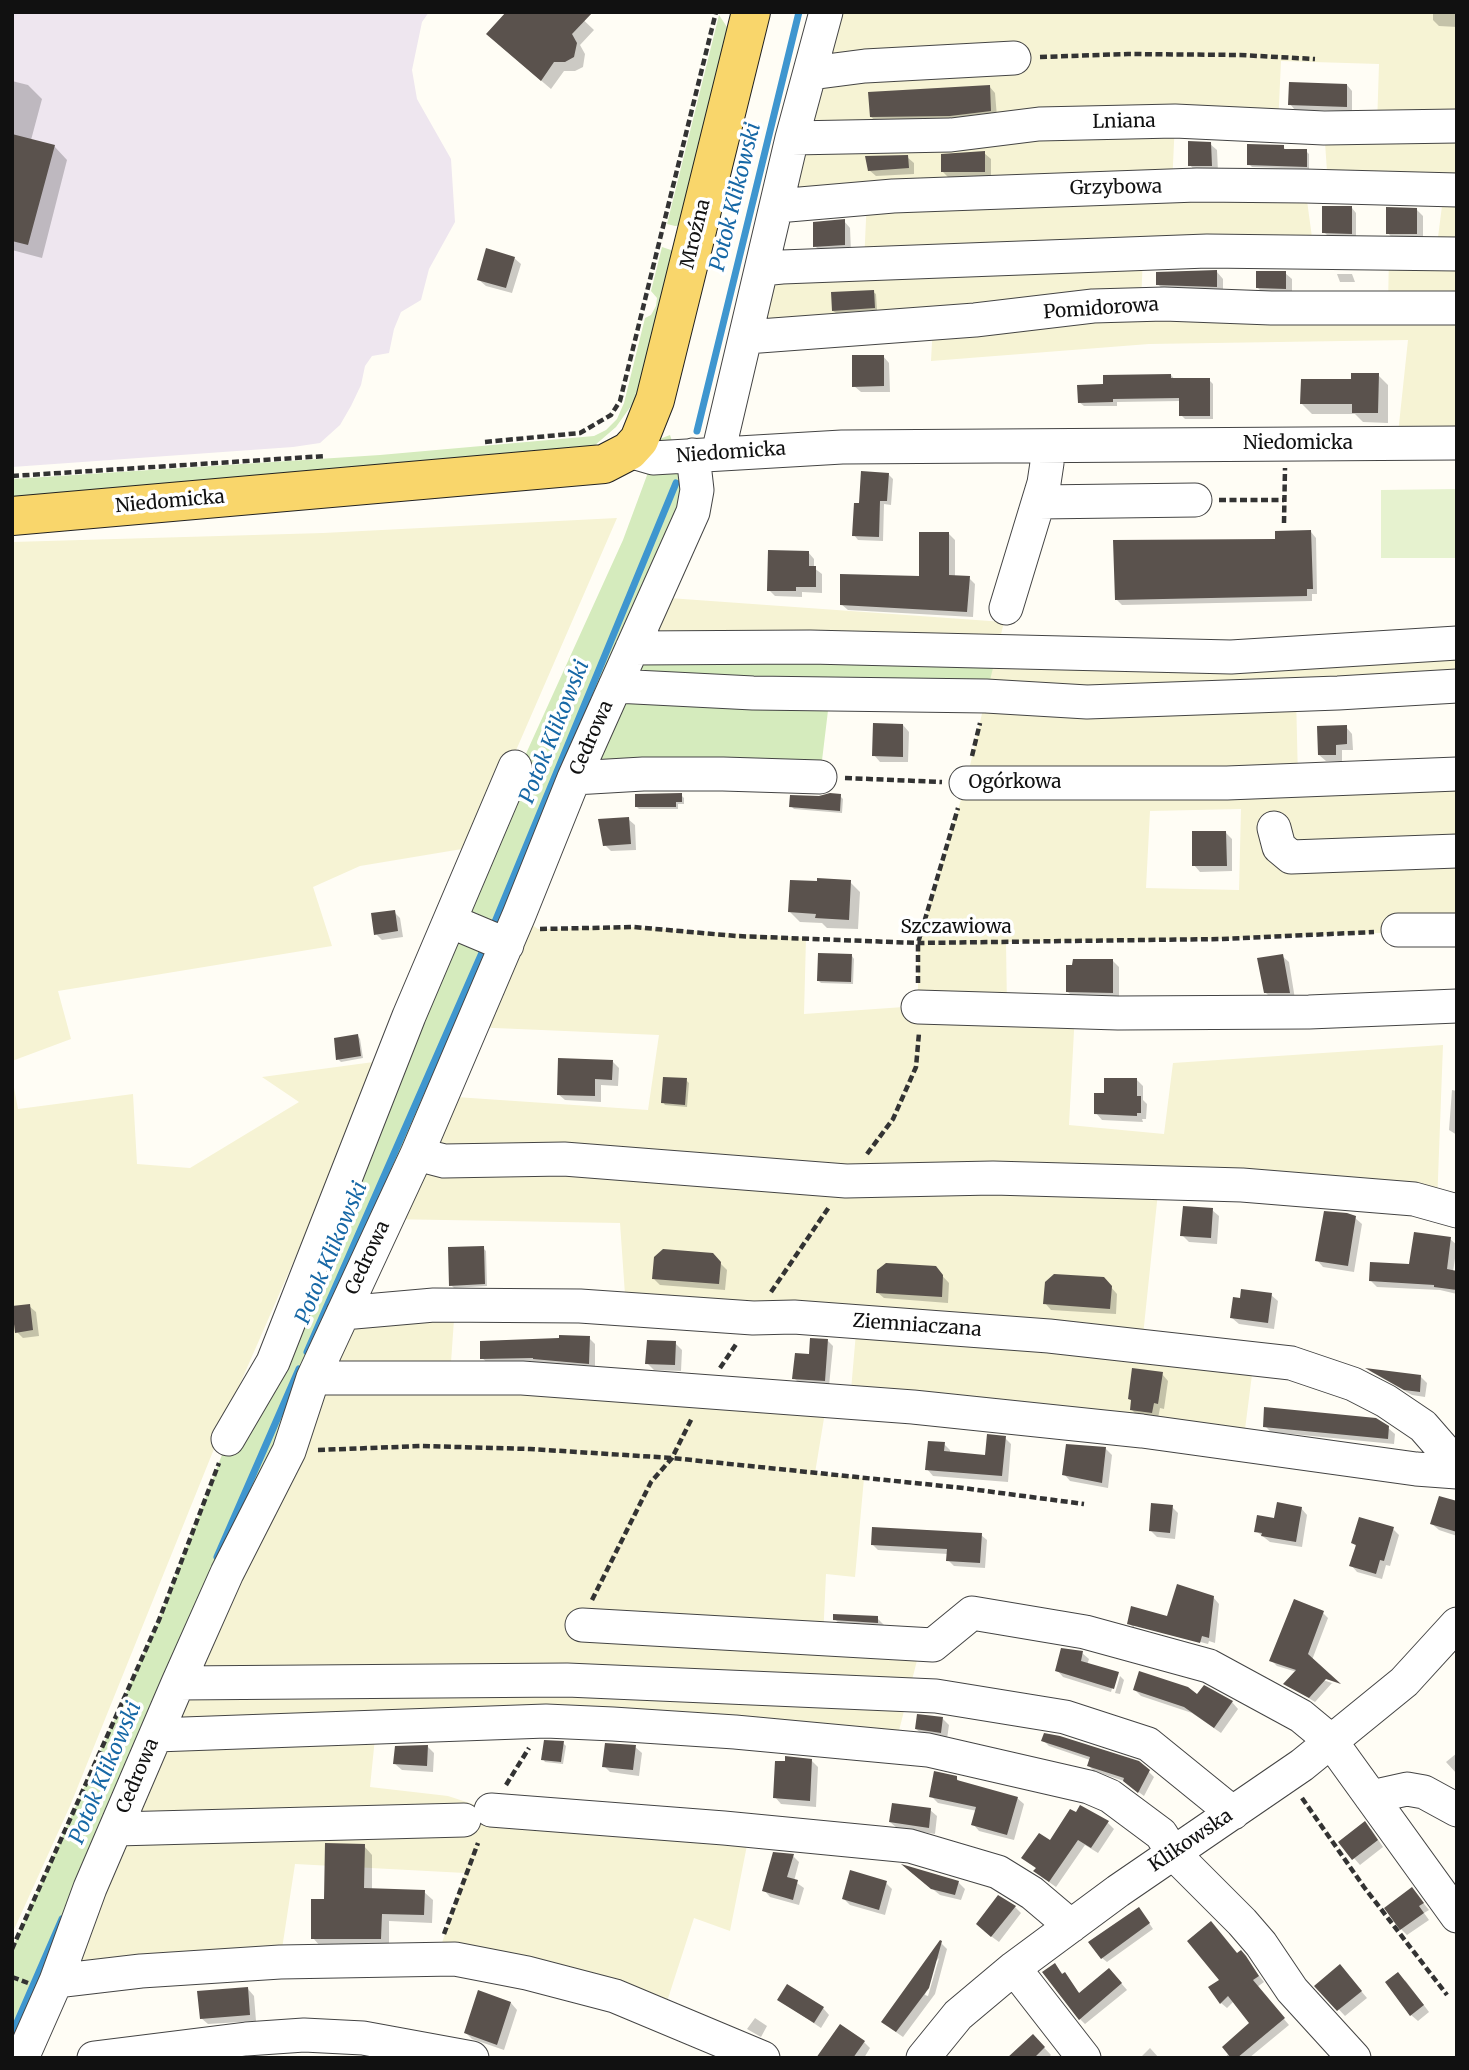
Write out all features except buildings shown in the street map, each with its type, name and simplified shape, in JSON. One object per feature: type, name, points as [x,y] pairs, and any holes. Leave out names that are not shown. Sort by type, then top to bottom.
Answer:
[{"type":"main road","name":"Mroźna","points":[[629,451],[639,440],[655,400],[751,12]]},
{"type":"main road","name":"Niedomicka","points":[[12,516],[604,464],[629,451]]},
{"type":"street","points":[[705,454],[746,337],[792,138],[811,74],[825,12]]},
{"type":"street","points":[[811,74],[865,66],[1014,58]]},
{"type":"street","name":"Lniana","points":[[792,138],[951,135],[1039,124],[1175,121],[1324,128],[1457,125]]},
{"type":"street","name":"Grzybowa","points":[[777,206],[906,195],[1197,185],[1457,190]]},
{"type":"street","points":[[762,270],[782,267],[1207,251],[1457,254]]},
{"type":"street","name":"Pomidorowa","points":[[746,337],[975,320],[1093,306],[1164,304],[1271,308],[1457,307]]},
{"type":"street","name":"Niedomicka","points":[[629,451],[649,458],[842,447],[1457,443]]},
{"type":"street","points":[[1006,608],[1039,502],[1047,463],[1045,446]]},
{"type":"street","name":"Cedrowa","points":[[28,2056],[90,1888],[178,1683],[227,1573],[289,1451],[313,1378],[417,1154],[513,930],[574,778],[693,512],[705,454]]},
{"type":"street","points":[[1039,502],[1195,500]]},
{"type":"street","points":[[632,648],[810,647],[1231,657],[1457,643]]},
{"type":"street","points":[[615,687],[753,694],[986,696],[1087,702],[1457,686]]},
{"type":"street","points":[[228,1439],[273,1362],[409,1016],[515,767]]},
{"type":"street","points":[[574,778],[683,774],[820,778]]},
{"type":"street","name":"Ogórkowa","points":[[966,783],[1227,783],[1457,774]]},
{"type":"street","points":[[1273,828],[1279,847],[1291,857],[1457,851]]},
{"type":"street","points":[[450,921],[513,930]]},
{"type":"street","points":[[1398,930],[1457,930]]},
{"type":"street","points":[[918,1007],[1159,1013],[1309,1013],[1457,1006]]},
{"type":"street","points":[[417,1154],[444,1161],[564,1159],[846,1181],[993,1178],[1242,1185],[1413,1199],[1457,1211]]},
{"type":"street","name":"Ziemniaczana","points":[[343,1312],[434,1305],[566,1306],[753,1318],[794,1317],[1062,1338],[1291,1363],[1353,1384],[1386,1401],[1423,1426],[1457,1465]]},
{"type":"street","points":[[313,1378],[522,1378],[913,1407],[1142,1431],[1416,1469],[1457,1472]]},
{"type":"street","points":[[582,1625],[933,1646],[972,1614],[1085,1632],[1209,1666],[1301,1716],[1330,1740],[1457,1916]]},
{"type":"street","name":"Klikowska","points":[[923,2058],[958,2015],[1014,1968],[1172,1853],[1286,1776],[1404,1682],[1457,1624]]},
{"type":"street","points":[[178,1683],[567,1680],[936,1696],[1065,1717],[1148,1744],[1233,1813]]},
{"type":"street","points":[[156,1735],[546,1721],[735,1732],[928,1750],[1089,1787],[1110,1796],[1161,1834],[1172,1853],[1242,1922],[1261,1944],[1292,1990],[1354,2058]]},
{"type":"street","points":[[1371,1797],[1407,1789],[1424,1792],[1457,1811]]},
{"type":"street","points":[[116,1829],[477,1815],[724,1828],[910,1846],[998,1871],[1032,1893],[1071,1926]]},
{"type":"street","points":[[57,1981],[141,1971],[280,1962],[455,1959],[527,1973],[615,1996],[763,2058]]},
{"type":"street","points":[[1014,1968],[1084,2058]]},
{"type":"street","points":[[94,2058],[246,2039],[304,2035],[363,2038],[472,2058]]},
{"type":"path","points":[[474,443],[580,433],[611,415],[620,401],[716,12]]},
{"type":"path","points":[[1014,58],[1140,54],[1315,59]]},
{"type":"path","points":[[12,476],[329,456]]},
{"type":"path","points":[[1284,523],[1285,462]]},
{"type":"path","points":[[1195,500],[1284,500]]},
{"type":"path","name":"Ogórkowa","points":[[820,778],[966,783]]},
{"type":"path","name":"Szczawiowa","points":[[513,930],[634,927],[736,936],[918,943],[1221,939],[1398,930]]},
{"type":"path","points":[[12,1949],[159,1620],[228,1439]]},
{"type":"path","points":[[289,1451],[422,1446],[530,1449],[646,1457],[963,1488],[1084,1504]]},
{"type":"path","points":[[1286,1776],[1364,1887],[1447,1995]]},
{"type":"shaded area","points":[[12,12],[429,12],[422,22],[412,70],[417,99],[451,159],[455,222],[429,269],[421,300],[401,312],[389,353],[372,356],[365,366],[361,385],[340,425],[320,443],[12,467]]},
{"type":"shaded area","points":[[831,12],[1457,12],[1457,443],[1397,443],[1408,340],[1149,344],[931,361],[933,323],[752,337],[768,274],[864,263],[867,198],[791,193]],"holes":[[[1281,61],[1379,64],[1377,126],[1324,128],[1328,186],[1444,190],[1436,253],[1389,253],[1388,307],[1141,305],[1143,254],[1314,252],[1305,186],[1172,186],[1175,121],[1278,126]]]},
{"type":"shaded area","points":[[617,518],[474,847],[360,866],[313,887],[332,946],[58,991],[71,1039],[12,1061],[12,542],[323,533]]},
{"type":"shaded area","points":[[655,597],[1004,622],[997,651],[1457,643],[1457,686],[1296,695],[1298,779],[1457,774],[1457,930],[1221,939],[1006,942],[1007,1009],[1075,1012],[1069,1125],[1164,1134],[1173,1063],[1443,1045],[1437,1205],[1159,1183],[1142,1345],[1254,1359],[1243,1445],[850,1402],[857,1321],[626,1309],[620,1223],[386,1219],[441,1096],[648,1110],[659,1035],[471,1027],[519,915],[538,929],[634,927],[806,938],[804,1014],[918,1006],[918,943],[966,783],[986,696],[632,648]],"holes":[[[1241,809],[1239,890],[1146,888],[1150,811]]]},
{"type":"shaded area","points":[[381,1061],[243,1377],[70,1806],[12,1934],[12,1077],[18,1109],[133,1094],[137,1164],[190,1168],[299,1102],[262,1077]]},
{"type":"shaded area","points":[[354,1288],[391,1310],[455,1305],[450,1377],[827,1400],[815,1473],[864,1478],[855,1577],[826,1574],[823,1639],[921,1645],[895,1746],[376,1728],[370,1787],[448,1796],[491,1810],[750,1830],[730,1931],[694,1918],[662,2017],[436,1961],[465,1873],[295,1864],[280,1962],[56,1981]]},
{"type":"green space","points":[[719,15],[730,38],[685,225],[675,226],[667,224]]},
{"type":"green space","points":[[662,247],[671,250],[678,259],[646,385],[616,427],[594,446],[12,499],[12,479],[380,455],[594,436],[606,430],[617,419],[624,403],[645,318],[651,315],[656,306],[657,298],[651,291]]},
{"type":"green space","points":[[670,435],[687,486],[633,647],[997,652],[986,696],[830,694],[820,777],[574,779],[12,2058],[12,1949],[159,1620],[228,1439],[450,921],[623,540],[653,459],[629,451]]},
{"type":"green space","points":[[1457,489],[1457,558],[1381,558],[1381,490]]},
{"type":"waterway","name":"Potok Klikowski","points":[[697,431],[799,12]]},
{"type":"waterway","name":"Potok Klikowski","points":[[492,929],[676,483]]},
{"type":"waterway","name":"Potok Klikowski","points":[[307,1352],[485,946]]},
{"type":"waterway","name":"Potok Klikowski","points":[[217,1557],[299,1369]]},
{"type":"waterway","name":"Potok Klikowski","points":[[12,2034],[62,1919]]}]
